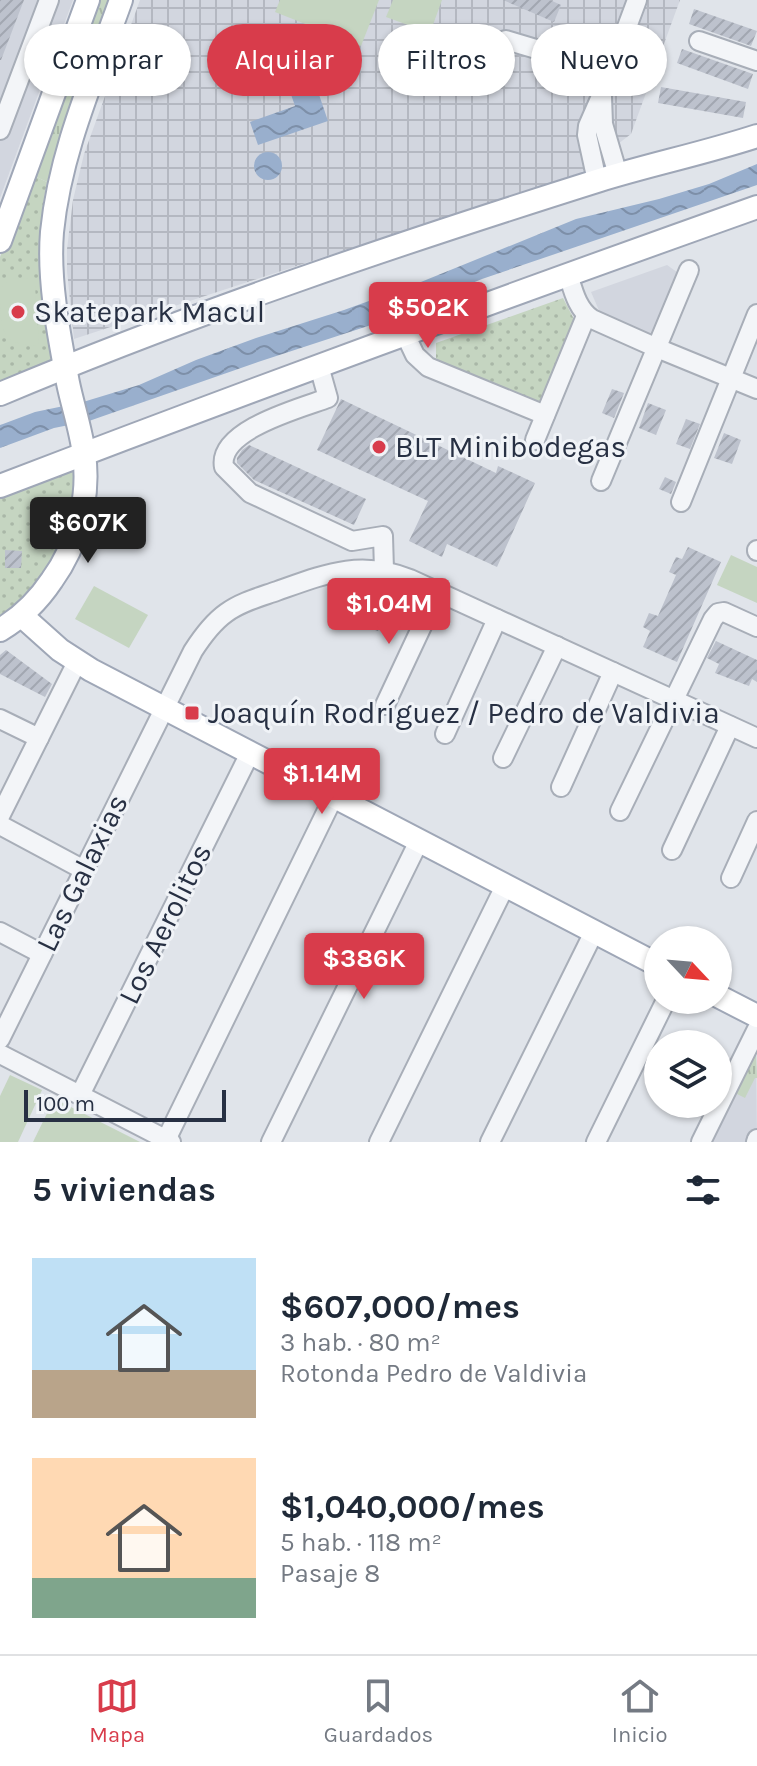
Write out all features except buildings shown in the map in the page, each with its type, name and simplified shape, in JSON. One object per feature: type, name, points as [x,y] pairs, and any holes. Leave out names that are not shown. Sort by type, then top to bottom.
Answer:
[{"type":"main road","points":[[0,241],[88,0]]},
{"type":"main road","points":[[0,630],[22,616],[55,576],[77,531],[86,485],[83,445],[67,377],[53,280],[52,236],[66,155],[121,0]]},
{"type":"main road","points":[[0,394],[67,377],[285,284],[607,178],[757,136]]},
{"type":"main road","points":[[0,486],[83,445],[239,395],[757,207]]},
{"type":"main road","points":[[22,616],[77,662],[644,958]]},
{"type":"main road","points":[[732,1003],[757,1016]]},
{"type":"street","points":[[0,130],[49,0]]},
{"type":"street","points":[[628,24],[637,0]]},
{"type":"street","points":[[699,41],[757,61]]},
{"type":"street","points":[[602,96],[607,178]]},
{"type":"street","points":[[601,481],[689,270]]},
{"type":"street","points":[[568,274],[586,316],[757,389]]},
{"type":"street","points":[[681,502],[757,314]]},
{"type":"street","points":[[535,440],[586,316]]},
{"type":"street","points":[[405,334],[415,355],[428,367],[545,415]]},
{"type":"street","points":[[319,366],[328,398],[251,427],[225,452],[223,462],[227,471],[250,493],[352,541],[383,536],[384,570],[757,738]]},
{"type":"street","points":[[239,395],[251,427]]},
{"type":"street","name":"Las Galaxias","points":[[0,1039],[164,708],[200,641],[214,623],[228,611],[247,602],[325,574],[350,569],[384,570]]},
{"type":"street","points":[[385,705],[438,592]]},
{"type":"street","points":[[620,811],[713,619],[724,612],[757,627]]},
{"type":"street","points":[[445,734],[497,619]]},
{"type":"street","points":[[503,758],[557,646]]},
{"type":"street","points":[[0,816],[77,662]]},
{"type":"street","points":[[561,787],[613,672]]},
{"type":"street","points":[[0,719],[39,738]]},
{"type":"street","points":[[672,850],[730,726]]},
{"type":"street","name":"Los Aerolitos","points":[[80,1095],[250,753]]},
{"type":"street","points":[[0,1054],[167,1141],[334,796]]},
{"type":"street","points":[[731,878],[757,821]]},
{"type":"street","points":[[0,825],[84,870]]},
{"type":"street","points":[[271,1142],[419,841]]},
{"type":"street","points":[[379,1142],[505,886]]},
{"type":"street","points":[[0,932],[42,954]]},
{"type":"street","points":[[490,1142],[594,932]]},
{"type":"street","points":[[596,1142],[659,1014]]},
{"type":"street","points":[[701,1142],[757,1029]]},
{"type":"shaded area","points":[[0,0],[73,0],[64,24],[24,24],[24,96],[38,96],[0,198]]},
{"type":"shaded area","points":[[140,0],[680,0],[667,36],[667,24],[531,24],[531,96],[645,96],[631,134],[580,173],[74,339],[67,271],[73,200],[84,154],[105,96],[191,96],[191,24],[131,24]]},
{"type":"shaded area","points":[[667,265],[681,275],[654,336],[601,315],[591,292]]},
{"type":"shaded area","points":[[756,1052],[757,1142],[711,1142],[723,1118],[732,1118],[732,1100]]},
{"type":"green space","points":[[94,0],[111,0],[102,24],[85,24]]},
{"type":"green space","points":[[280,0],[379,0],[362,43],[362,24],[305,24],[275,12]]},
{"type":"green space","points":[[393,0],[442,0],[433,24],[405,24],[386,17]]},
{"type":"green space","points":[[59,96],[76,96],[47,182],[30,174]]},
{"type":"green space","points":[[30,174],[47,182],[41,250],[53,363],[0,385],[0,257]]},
{"type":"green space","name":"Skatepark Macul","points":[[17,278],[28,279],[35,286],[39,345],[16,343],[5,333],[2,325],[0,291],[7,282]]},
{"type":"green space","points":[[563,298],[576,323],[541,408],[445,369],[436,358],[436,343]]},
{"type":"green space","points":[[79,462],[70,527],[56,556],[34,590],[0,621],[0,493]]},
{"type":"green space","points":[[731,555],[757,567],[757,603],[717,585]]},
{"type":"green space","points":[[94,586],[148,615],[129,648],[75,619]]},
{"type":"green space","points":[[756,1052],[757,1078],[745,1098],[735,1093]]},
{"type":"green space","points":[[10,1075],[42,1090],[18,1142],[0,1142],[0,1096]]},
{"type":"green space","points":[[55,1099],[140,1142],[33,1142]]},
{"type":"water","points":[[292,96],[319,96],[328,121],[258,145],[250,122],[295,106]]},
{"type":"water","points":[[268,152],[278,156],[282,166],[278,176],[268,180],[258,176],[254,166],[258,156]]},
{"type":"water","points":[[757,164],[757,185],[482,279],[368,326],[0,448],[0,425],[35,412],[139,385],[256,338],[416,284],[576,219],[709,184]]},
{"type":"place","name":"Skatepark Macul","points":[[18,312]]},
{"type":"place","name":"BLT Minibodegas","points":[[379,447]]},
{"type":"place","name":"Joaquín Rodríguez / Pedro de Valdivia","points":[[192,713]]}]
